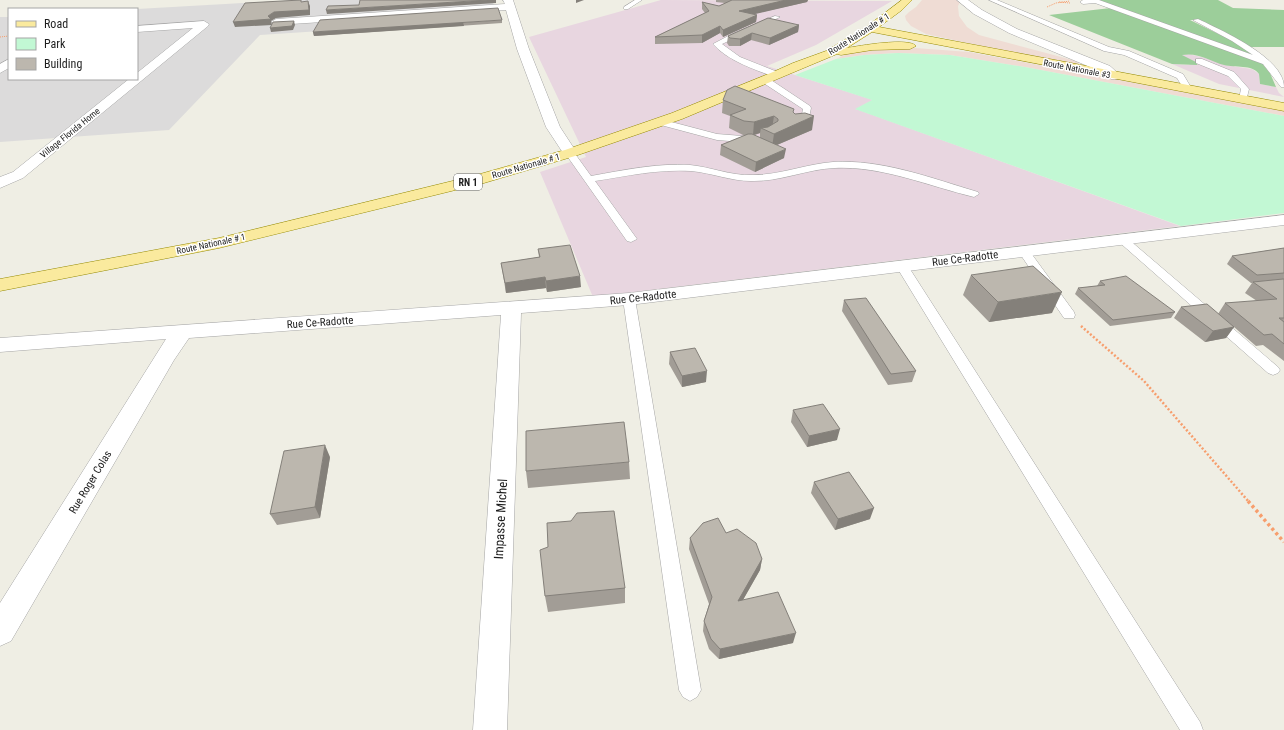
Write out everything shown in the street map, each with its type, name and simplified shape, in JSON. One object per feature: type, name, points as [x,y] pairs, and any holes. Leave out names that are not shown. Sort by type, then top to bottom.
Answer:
[{"type":"main road","name":"Route Nationale # 1","points":[[0,285],[219,243],[478,180],[570,153],[676,116],[797,65],[830,54],[870,29],[904,13]]},
{"type":"main road","points":[[904,13],[914,31],[922,35],[961,47]]},
{"type":"main road","name":"Route Nationale #3","points":[[870,29],[1284,107]]},
{"type":"main road","points":[[830,54],[879,47],[961,47]]},
{"type":"street","points":[[962,0],[978,12],[1006,28],[1106,69],[1115,76]]},
{"type":"street","points":[[276,22],[509,3],[523,50],[553,127],[570,153]]},
{"type":"street","name":"Village Florida Home","points":[[138,29],[204,24],[138,78]]},
{"type":"street","name":"Village Florida Home","points":[[0,183],[18,175],[136,80]]},
{"type":"street","name":"Rue Ce-Radotte","points":[[0,345],[182,333],[629,299],[1284,220]]},
{"type":"street","name":"Impasse Michel","points":[[490,730],[511,308]]},
{"type":"street","name":"Rue Roger Colas","points":[[0,631],[161,364],[182,333]]},
{"type":"lane","points":[[626,8],[639,0]]},
{"type":"lane","points":[[992,0],[1107,49],[1126,53],[1168,70],[1180,76],[1188,89]]},
{"type":"lane","points":[[1083,2],[1096,1],[1268,63]]},
{"type":"lane","points":[[777,17],[734,35],[717,44],[771,77],[807,108],[805,120],[796,124]]},
{"type":"lane","points":[[1196,20],[1245,45],[1268,63],[1284,85]]},
{"type":"lane","points":[[1199,61],[1231,74],[1245,89],[1243,100]]},
{"type":"lane","points":[[660,122],[717,138],[754,140],[766,136]]},
{"type":"lane","points":[[570,153],[631,239]]},
{"type":"lane","points":[[588,179],[657,169],[685,168],[706,170],[741,178],[765,178],[816,167],[836,165],[875,169],[911,176],[974,194]]},
{"type":"lane","points":[[1122,240],[1273,370]]},
{"type":"lane","points":[[1024,251],[1069,315]]},
{"type":"lane","points":[[902,266],[1192,730]]},
{"type":"lane","points":[[629,299],[690,690]]},
{"type":"path","points":[[1069,315],[1144,380],[1284,542]]},
{"type":"shaded area","points":[[297,0],[491,0],[503,19],[260,35],[169,130],[0,142],[0,17],[8,17],[8,80],[138,80],[138,9]]},
{"type":"shaded area","points":[[661,0],[892,1],[816,45],[767,66],[873,100],[856,109],[1180,226],[593,297],[540,172],[586,157],[529,37]]},
{"type":"shaded area","points":[[922,0],[958,0],[960,2],[958,6],[959,16],[967,27],[979,35],[1080,62],[1077,64],[1013,53],[926,34],[911,26],[906,20],[905,16]]},
{"type":"shaded area","points":[[915,48],[969,52],[1275,109],[1284,111],[1284,116],[1025,67],[950,55],[898,53],[864,55],[836,59],[851,52]]},
{"type":"shaded area","points":[[1188,54],[1206,58],[1225,65],[1252,69],[1259,74],[1260,84],[1276,87],[1279,93],[1284,97],[1219,84],[1172,64],[1190,65],[1182,55]]},
{"type":"green space","points":[[1098,0],[1218,0],[1233,8],[1284,10],[1284,47],[1249,47],[1200,20],[1190,20],[1243,46],[1263,61]]},
{"type":"green space","points":[[1111,8],[1261,62],[1270,73],[1276,87],[1260,84],[1259,74],[1252,69],[1228,66],[1204,57],[1188,54],[1182,55],[1198,63],[1197,65],[1172,64],[1049,15]]},
{"type":"green space","points":[[898,53],[950,55],[1025,67],[1284,116],[1284,213],[1181,226],[855,109],[872,100],[795,75],[836,59],[864,55]]},
{"type":"building","points":[[301,0],[301,2],[308,1],[309,10],[274,12],[268,16],[271,19],[233,22],[245,3]]},
{"type":"building","points":[[360,0],[488,0],[326,10],[328,6],[359,5]]},
{"type":"building","points":[[732,0],[786,0],[739,11],[757,15],[723,30],[720,26],[702,35],[655,37],[709,11],[702,2],[719,6]]},
{"type":"building","points":[[498,8],[502,20],[313,32],[320,20]]},
{"type":"building","points":[[768,18],[799,25],[770,38],[752,33],[740,39],[730,38],[728,36]]},
{"type":"building","points":[[294,21],[292,26],[270,28],[273,22]]},
{"type":"building","points":[[735,86],[794,109],[793,112],[795,114],[805,113],[814,116],[774,134],[761,128],[768,127],[778,121],[778,119],[774,116],[754,122],[744,121],[730,115],[746,109],[723,100],[727,90]]},
{"type":"building","points":[[748,134],[752,134],[786,149],[756,162],[721,145]]},
{"type":"building","points":[[570,245],[580,276],[546,281],[545,277],[505,283],[501,263],[540,257],[538,249]]},
{"type":"building","points":[[1284,248],[1284,273],[1257,275],[1232,256]]},
{"type":"building","points":[[1033,266],[1062,292],[998,302],[971,275]]},
{"type":"building","points":[[1126,276],[1175,312],[1113,320],[1078,288],[1105,285],[1100,281]]},
{"type":"building","points":[[1284,279],[1284,318],[1279,318],[1284,322],[1284,344],[1272,334],[1264,335],[1225,303],[1277,299],[1253,282]]},
{"type":"building","points":[[866,298],[916,371],[891,374],[844,300]]},
{"type":"building","points":[[1207,304],[1234,327],[1213,331],[1181,307]]},
{"type":"building","points":[[695,348],[707,371],[682,376],[670,352]]},
{"type":"building","points":[[823,404],[840,429],[809,436],[793,410]]},
{"type":"building","points":[[624,422],[629,462],[526,471],[526,431]]},
{"type":"building","points":[[325,445],[315,507],[270,514],[284,451]]},
{"type":"building","points":[[849,472],[874,508],[838,519],[814,482]]},
{"type":"building","points":[[614,511],[625,588],[545,596],[540,550],[548,547],[547,523],[571,521],[577,513]]},
{"type":"building","points":[[718,518],[726,533],[737,529],[756,543],[762,559],[738,601],[778,592],[796,633],[720,649],[711,639],[704,621],[712,597],[690,538],[703,523]]}]
